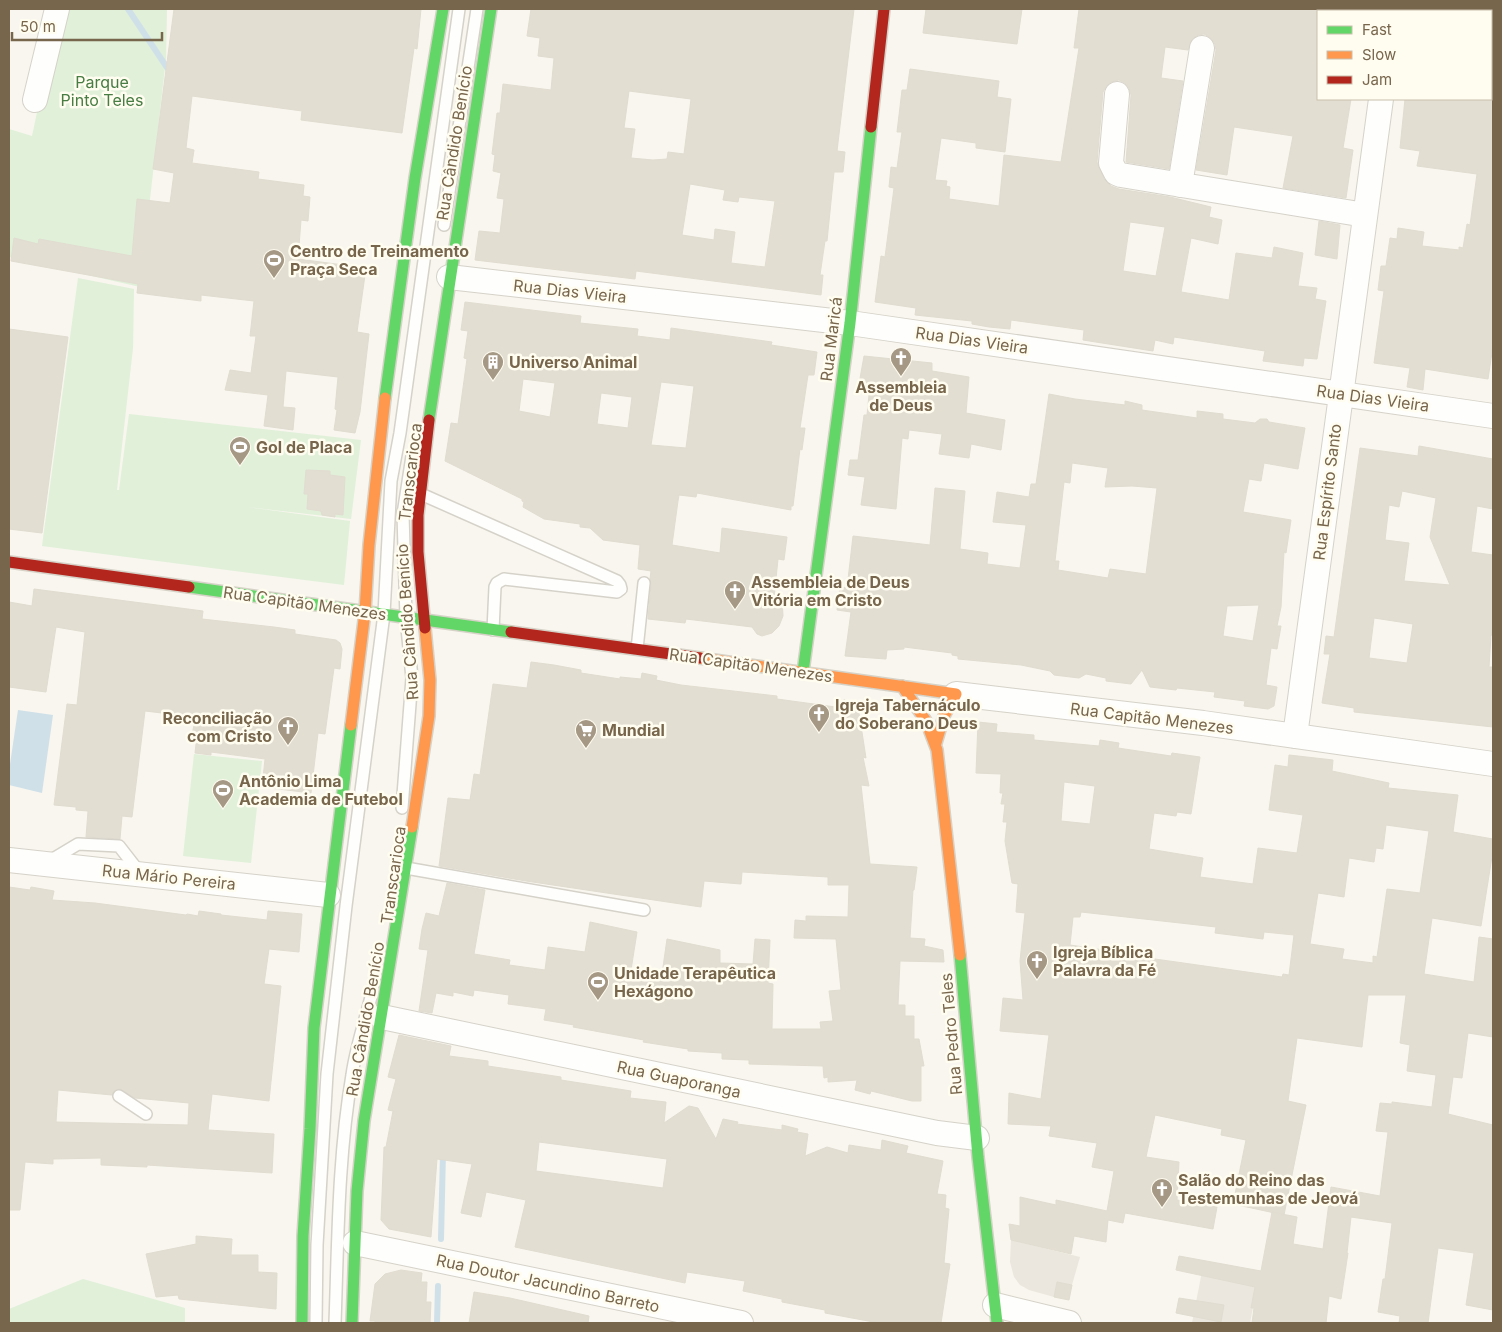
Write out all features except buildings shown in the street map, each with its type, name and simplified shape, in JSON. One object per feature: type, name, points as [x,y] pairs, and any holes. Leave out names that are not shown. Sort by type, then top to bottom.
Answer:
[{"type":"main road","name":"Rua Cândido Benício","points":[[302,1323],[303,1236],[314,1028],[328,895],[365,612],[369,545],[381,428],[416,178],[443,9]]},
{"type":"main road","name":"Rua Cândido Benício","points":[[352,1323],[357,1191],[364,1121],[425,751],[429,716],[429,665],[418,552],[420,493],[449,277],[491,9]]},
{"type":"main road","name":"Rua Maricá","points":[[803,672],[850,323],[884,9]]},
{"type":"main road","name":"Rua Capitão Menezes","points":[[9,562],[956,694]]},
{"type":"main road","name":"Rua Pedro Teles","points":[[902,686],[924,717],[936,743],[956,916],[996,1314]]},
{"type":"main road","name":"Rua Pedro Teles","points":[[936,743],[944,716],[956,694]]},
{"type":"street","points":[[35,100],[57,9]]},
{"type":"street","points":[[1180,185],[1202,48]]},
{"type":"street","points":[[1117,94],[1112,163],[1116,173],[1365,215]]},
{"type":"street","name":"Rua Espírito Santo","points":[[1295,736],[1380,100]]},
{"type":"street","name":"Rua Dias Vieira","points":[[449,277],[850,323],[1493,416]]},
{"type":"street","name":"Rua Capitão Menezes","points":[[956,694],[1204,723],[1493,764]]},
{"type":"street","name":"Rua Mário Pereira","points":[[9,860],[328,895]]},
{"type":"street","name":"Rua Guaporanga","points":[[382,1017],[938,1133],[977,1138]]},
{"type":"street","name":"Rua Doutor Jacundino Barreto","points":[[355,1243],[741,1323]]},
{"type":"street","points":[[996,1314],[1070,1323]]},
{"type":"lane","name":"Transcarioca","points":[[316,1323],[317,1245],[327,1074],[346,906],[384,614],[391,481],[400,433],[459,9]]},
{"type":"lane","points":[[443,236],[477,9]]},
{"type":"lane","name":"Transcarioca","points":[[401,817],[412,678],[406,618],[403,514],[413,445]]},
{"type":"lane","points":[[420,493],[617,581],[620,585],[621,589],[617,592],[504,579],[497,583],[495,587],[493,630]]},
{"type":"lane","points":[[636,649],[644,583]]},
{"type":"lane","name":"Transcarioca","points":[[335,1323],[340,1190],[345,1121],[352,1073],[377,973],[398,844]]},
{"type":"lane","points":[[406,868],[644,910]]},
{"type":"lane","points":[[119,1096],[146,1114]]},
{"type":"shaded area","points":[[18,710],[53,715],[42,793],[9,785],[9,771]]},
{"type":"shaded area","points":[[1011,1240],[1080,1257],[1072,1285],[1057,1282],[1054,1297],[1029,1290],[1020,1285],[1014,1277],[1010,1262]]},
{"type":"shaded area","points":[[1204,1261],[1260,1271],[1250,1323],[1192,1323]]},
{"type":"green space","name":"Parque Pinto Teles","points":[[59,9],[127,9],[165,67],[140,287],[9,257],[9,129],[32,136]]},
{"type":"green space","points":[[131,9],[167,9],[166,61]]},
{"type":"green space","points":[[78,278],[134,289],[133,348],[117,490],[119,490],[129,414],[361,440],[351,519],[247,507],[350,521],[344,585],[42,546]]},
{"type":"green space","name":"Antônio Lima Academia de Futebol","points":[[194,754],[262,761],[251,863],[183,856]]},
{"type":"green space","points":[[83,1279],[185,1308],[185,1323],[9,1323],[9,1309]]},
{"type":"waterway","points":[[128,9],[170,72]]},
{"type":"waterway","points":[[441,1239],[443,1152]]},
{"type":"waterway","points":[[437,1323],[438,1286]]},
{"type":"traffic: fast","points":[[385,398],[415,178],[443,9]]},
{"type":"traffic: fast","points":[[429,420],[491,9]]},
{"type":"traffic: fast","points":[[803,672],[850,323],[871,127]]},
{"type":"traffic: fast","points":[[189,587],[511,632]]},
{"type":"traffic: fast","points":[[302,1323],[303,1236],[314,1028],[351,725]]},
{"type":"traffic: fast","points":[[352,1323],[357,1191],[364,1121],[412,827]]},
{"type":"traffic: fast","points":[[960,955],[978,1157],[997,1323]]},
{"type":"traffic: slow","points":[[351,725],[365,612],[369,545],[385,398]]},
{"type":"traffic: slow","points":[[412,827],[429,716],[430,680],[425,628]]},
{"type":"traffic: slow","points":[[700,658],[956,694],[944,716],[936,743]]},
{"type":"traffic: slow","points":[[902,686],[926,721],[937,750],[960,955]]},
{"type":"traffic: jam","points":[[871,127],[884,9]]},
{"type":"traffic: jam","points":[[425,628],[418,552],[418,515],[429,420]]},
{"type":"traffic: jam","points":[[9,562],[189,587]]},
{"type":"traffic: jam","points":[[511,632],[700,658]]},
{"type":"place","name":"Centro de Treinamento Praça Seca","points":[[274,279]]},
{"type":"place","name":"Assembleia de Deus","points":[[901,377]]},
{"type":"place","name":"Universo Animal","points":[[493,381]]},
{"type":"place","name":"Gol de Placa","points":[[240,466]]},
{"type":"place","name":"Assembleia de Deus Vitória em Cristo","points":[[735,610]]},
{"type":"place","name":"Igreja Tabernáculo do Soberano Deus","points":[[819,733]]},
{"type":"place","name":"Reconciliação com Cristo","points":[[288,746]]},
{"type":"place","name":"Mundial","points":[[586,749]]},
{"type":"place","name":"Antônio Lima Academia de Futebol","points":[[223,809]]},
{"type":"place","name":"Igreja Bíblica Palavra da Fé","points":[[1037,980]]},
{"type":"place","name":"Unidade Terapêutica Hexágono","points":[[598,1001]]},
{"type":"place","name":"Salão do Reino das Testemunhas de Jeová","points":[[1162,1208]]}]
